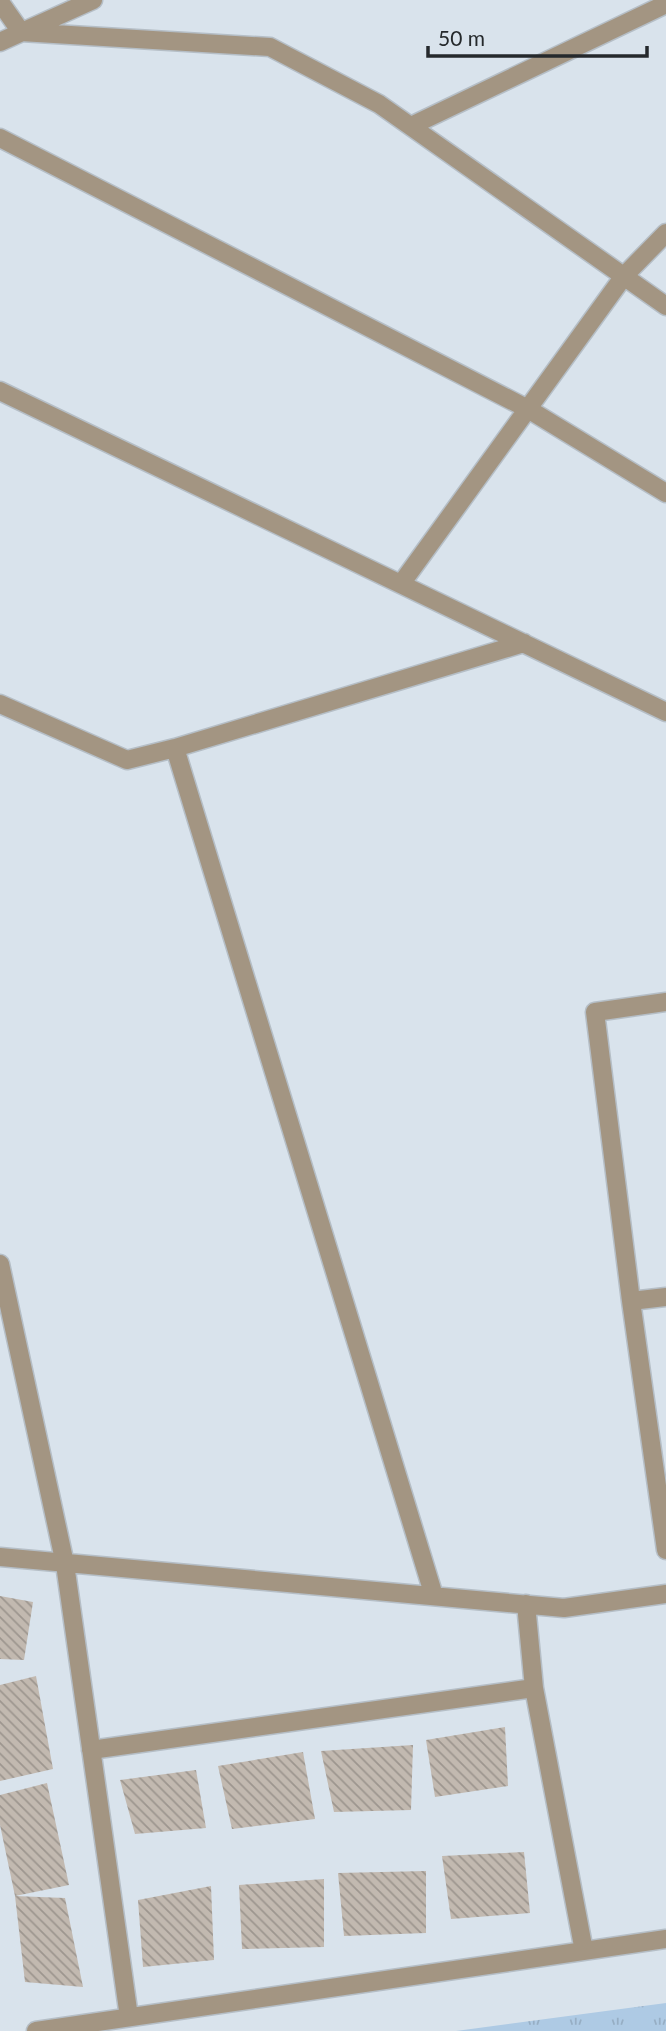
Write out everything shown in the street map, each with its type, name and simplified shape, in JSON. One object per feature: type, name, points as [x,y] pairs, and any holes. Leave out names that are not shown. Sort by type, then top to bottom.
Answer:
[{"type":"street","points":[[0,42],[93,0]]},
{"type":"street","points":[[0,2],[21,32]]},
{"type":"street","points":[[411,126],[666,4]]},
{"type":"street","points":[[21,32],[271,47],[379,104],[666,306]]},
{"type":"street","points":[[0,138],[528,409],[666,494]]},
{"type":"street","points":[[401,584],[624,276],[666,233]]},
{"type":"street","points":[[0,391],[666,712]]},
{"type":"street","points":[[0,704],[127,760],[524,643]]},
{"type":"street","points":[[175,748],[434,1596]]},
{"type":"street","points":[[666,1002],[595,1013],[666,1550]]},
{"type":"street","points":[[0,1264],[65,1563],[129,2017]]},
{"type":"street","points":[[631,1301],[666,1297]]},
{"type":"street","points":[[0,1557],[564,1608],[666,1594]]},
{"type":"street","points":[[526,1604],[534,1688],[583,1951]]},
{"type":"street","points":[[91,1750],[534,1688]]},
{"type":"street","points":[[36,2031],[666,1939]]},
{"type":"green space","points":[[666,2003],[666,2031],[456,2031]]},
{"type":"building","points":[[0,1596],[33,1602],[24,1660],[0,1659]]},
{"type":"building","points":[[36,1676],[53,1769],[0,1781],[0,1685]]},
{"type":"building","points":[[505,1727],[508,1786],[435,1797],[426,1740]]},
{"type":"building","points":[[413,1745],[411,1810],[334,1812],[321,1751]]},
{"type":"building","points":[[303,1752],[315,1819],[232,1829],[218,1766]]},
{"type":"building","points":[[196,1770],[206,1828],[135,1834],[120,1780]]},
{"type":"building","points":[[47,1783],[69,1885],[15,1896],[0,1825],[0,1795]]},
{"type":"building","points":[[524,1852],[530,1913],[451,1919],[442,1856]]},
{"type":"building","points":[[426,1871],[426,1933],[344,1936],[338,1873]]},
{"type":"building","points":[[324,1879],[324,1947],[242,1949],[239,1885]]},
{"type":"building","points":[[211,1886],[214,1960],[143,1967],[138,1900]]},
{"type":"building","points":[[15,1896],[65,1898],[83,1987],[25,1982]]}]
